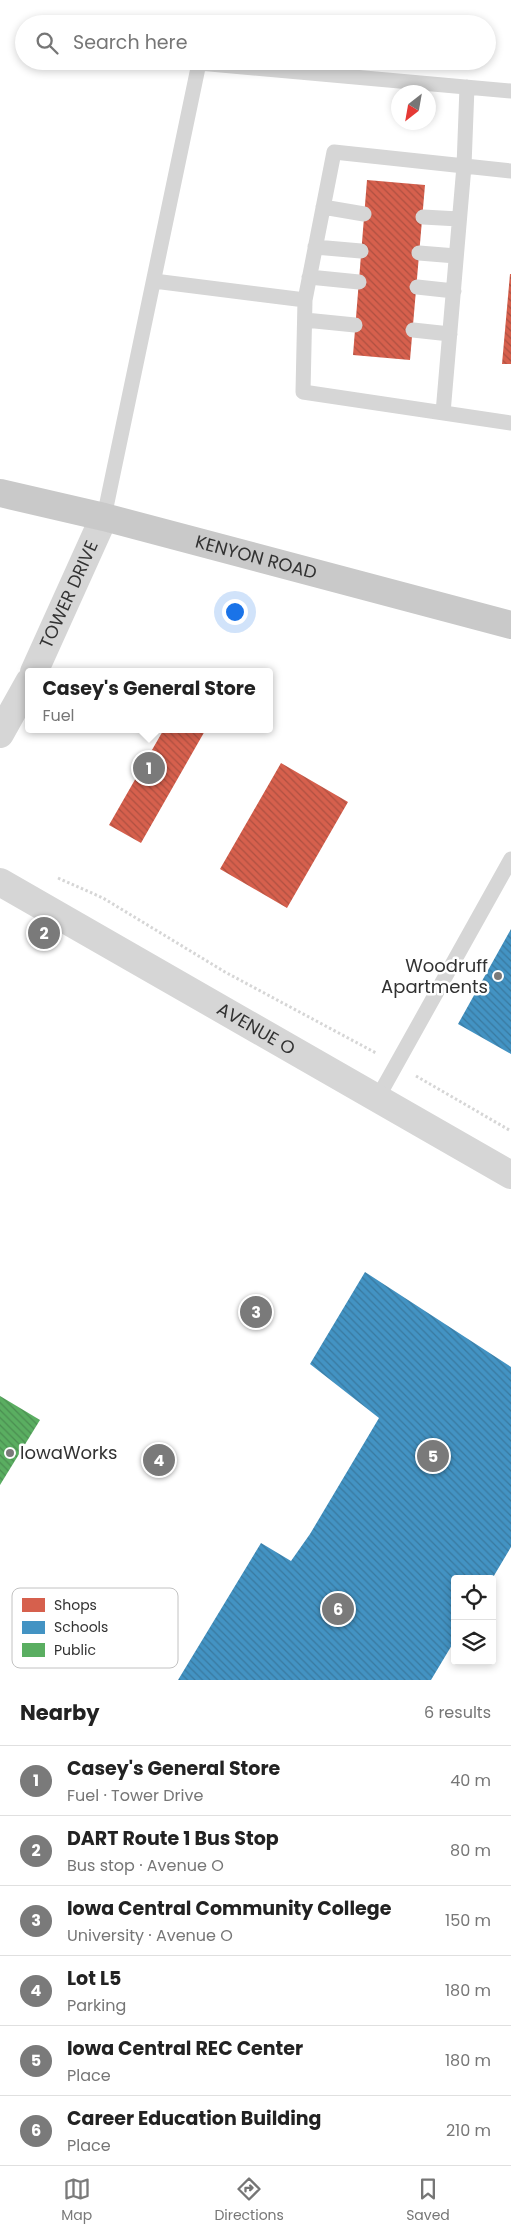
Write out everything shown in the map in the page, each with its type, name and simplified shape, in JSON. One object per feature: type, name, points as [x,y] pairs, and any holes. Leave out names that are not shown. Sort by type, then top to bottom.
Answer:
[{"type":"main road","name":"KENYON ROAD","points":[[0,494],[104,517],[511,625]]},
{"type":"street","name":"TOWER DRIVE","points":[[36,668],[104,517]]},
{"type":"street","points":[[0,734],[25,689]]},
{"type":"street","name":"AVENUE O","points":[[0,882],[511,1175]]},
{"type":"lane","points":[[104,517],[198,70]]},
{"type":"lane","points":[[277,70],[511,91]]},
{"type":"lane","points":[[443,413],[464,166],[467,87]]},
{"type":"lane","points":[[511,171],[334,152],[305,300],[303,392],[511,423]]},
{"type":"lane","points":[[323,207],[364,214]]},
{"type":"lane","points":[[422,217],[459,219]]},
{"type":"lane","points":[[315,246],[361,251]]},
{"type":"lane","points":[[419,253],[456,256]]},
{"type":"lane","points":[[309,277],[359,282]]},
{"type":"lane","points":[[154,282],[305,300]]},
{"type":"lane","points":[[417,286],[454,291]]},
{"type":"lane","points":[[305,320],[355,325]]},
{"type":"lane","points":[[413,330],[450,334]]},
{"type":"lane","points":[[377,1099],[511,859]]},
{"type":"path","points":[[49,874],[103,898],[225,972],[396,1064],[511,1131]]},
{"type":"building: Shops","points":[[367,180],[425,185],[410,360],[353,355]]},
{"type":"building: Shops","points":[[510,274],[511,364],[502,364]]},
{"type":"building: Shops","points":[[162,733],[204,733],[141,843],[109,825]]},
{"type":"building: Shops","points":[[281,763],[348,802],[287,908],[220,869]]},
{"type":"building: Schools","name":"Woodruff Apartments","points":[[511,929],[511,1054],[458,1024]]},
{"type":"building: Schools","points":[[365,1272],[511,1367],[511,1547],[494,1575],[451,1575],[451,1647],[431,1680],[178,1680],[261,1543],[291,1561],[310,1534],[379,1418],[310,1364]]},
{"type":"building: Public","name":"IowaWorks","points":[[0,1396],[40,1420],[0,1485]]},
{"type":"place","name":"Casey's General Store","points":[[149,768]]},
{"type":"place","name":"DART Route 1 Bus Stop","points":[[44,933]]},
{"type":"place","name":"Woodruff Apartments","points":[[498,976]]},
{"type":"place","name":"Iowa Central Community College","points":[[256,1312]]},
{"type":"place","name":"IowaWorks","points":[[10,1453]]},
{"type":"place","name":"Iowa Central REC Center","points":[[433,1456]]},
{"type":"place","name":"Lot L5","points":[[159,1460]]},
{"type":"place","name":"Career Education Building","points":[[338,1609]]}]
